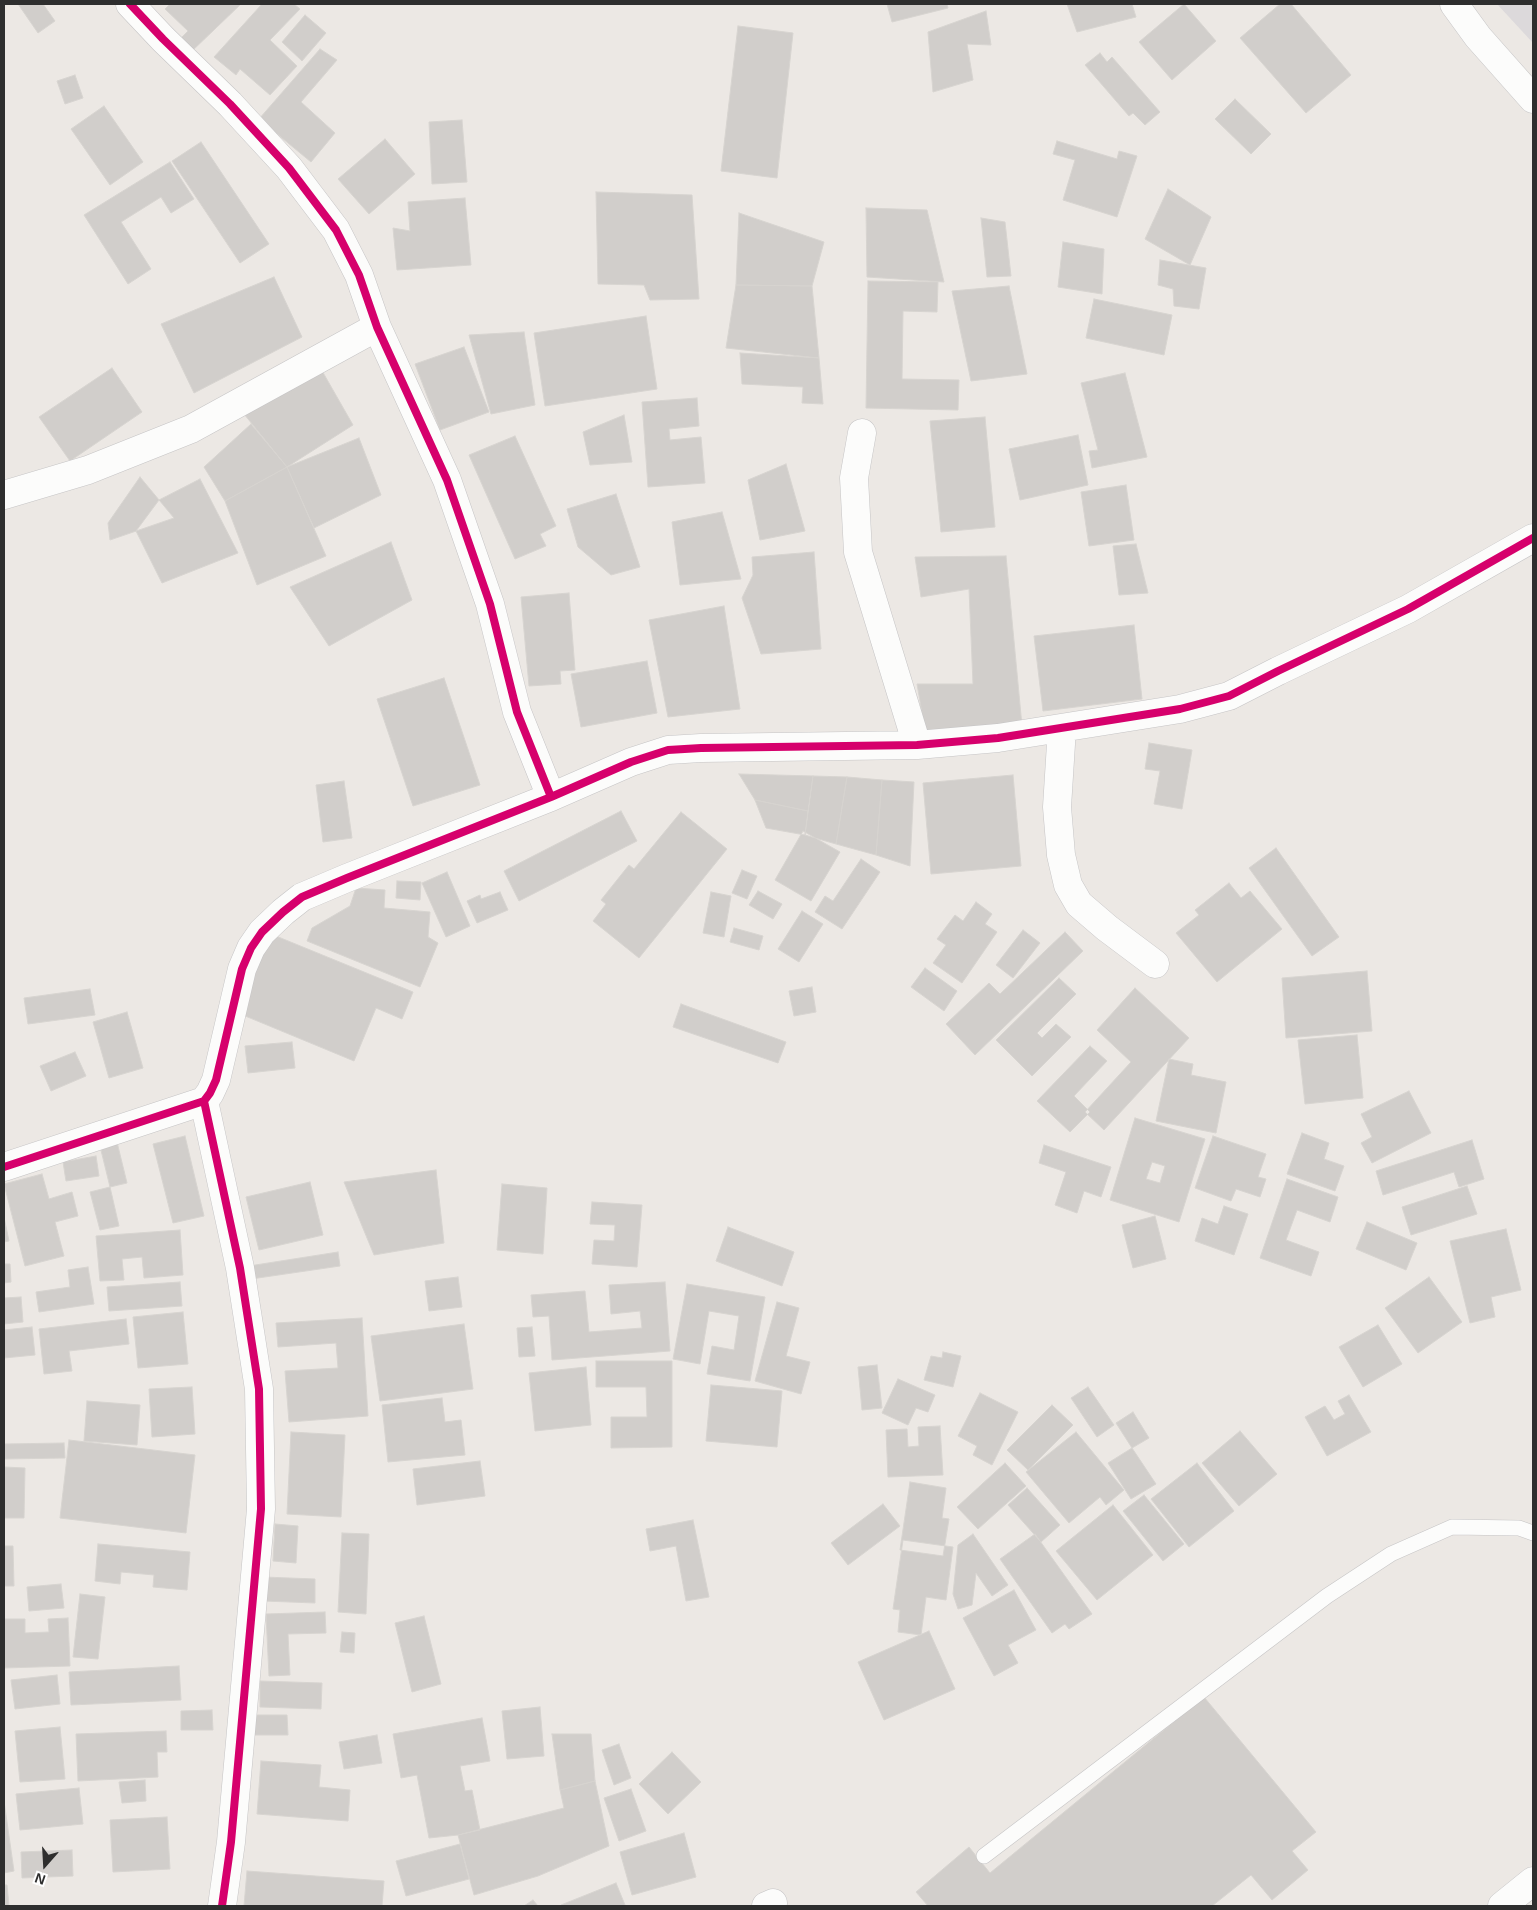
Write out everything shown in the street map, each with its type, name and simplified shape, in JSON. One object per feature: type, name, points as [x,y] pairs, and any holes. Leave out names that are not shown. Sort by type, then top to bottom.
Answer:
[{"type":"street","points":[[130,4],[162,40],[230,104],[289,168],[336,230],[359,275],[377,327],[447,480],[490,604],[517,712],[551,797]]},
{"type":"street","points":[[1454,4],[1478,37],[1533,99]]},
{"type":"street","points":[[4,495],[88,470],[191,429],[377,327]]},
{"type":"street","points":[[862,432],[854,478],[858,552],[917,745]]},
{"type":"street","points":[[4,1167],[204,1101],[216,1080],[242,970],[251,948],[262,932],[302,897],[551,797],[631,762],[668,750],[917,745],[998,738],[1180,709],[1229,696],[1408,609],[1533,538]]},
{"type":"street","points":[[1062,728],[1057,807],[1061,855],[1068,885],[1078,904],[1156,964]]},
{"type":"street","points":[[204,1101],[240,1268],[260,1399],[262,1509],[231,1842],[222,1906]]},
{"type":"street","points":[[1502,1906],[1533,1881]]},
{"type":"lane","points":[[984,1856],[1327,1596],[1391,1554],[1452,1527],[1519,1528],[1533,1533]]},
{"type":"shaded area","points":[[1497,4],[1533,4],[1533,43]]},
{"type":"building","points":[[18,4],[43,4],[55,21],[38,33]]},
{"type":"building","points":[[170,4],[241,4],[191,52],[179,40],[188,31],[165,9]]},
{"type":"building","points":[[262,4],[294,4],[300,9],[270,40],[297,66],[270,95],[240,69],[236,75],[214,57]]},
{"type":"building","points":[[887,4],[947,4],[948,8],[892,22]]},
{"type":"building","points":[[1067,4],[1132,4],[1136,17],[1077,32]]},
{"type":"building","points":[[1184,4],[1216,41],[1172,80],[1139,42]]},
{"type":"building","points":[[1280,4],[1291,4],[1351,75],[1306,113],[1240,38]]},
{"type":"building","points":[[986,11],[991,45],[967,44],[973,80],[933,92],[928,32]]},
{"type":"building","points":[[305,15],[326,33],[302,61],[282,42]]},
{"type":"building","points":[[738,26],[793,33],[777,178],[721,171]]},
{"type":"building","points":[[320,49],[337,60],[301,102],[335,133],[311,162],[259,119]]},
{"type":"building","points":[[1100,53],[1107,62],[1112,57],[1160,112],[1145,125],[1133,113],[1129,116],[1085,65]]},
{"type":"building","points":[[75,75],[83,98],[65,104],[57,81]]},
{"type":"building","points":[[1235,99],[1271,134],[1251,154],[1215,119]]},
{"type":"building","points":[[104,106],[143,162],[110,185],[71,129]]},
{"type":"building","points":[[462,120],[467,182],[432,184],[429,122]]},
{"type":"building","points":[[385,139],[415,174],[369,214],[338,179]]},
{"type":"building","points":[[1057,141],[1117,159],[1119,151],[1137,156],[1117,217],[1063,200],[1075,160],[1053,154]]},
{"type":"building","points":[[201,142],[269,244],[240,263],[172,161]]},
{"type":"building","points":[[170,162],[194,199],[171,213],[161,197],[121,222],[151,269],[128,284],[84,215]]},
{"type":"building","points":[[1168,189],[1211,217],[1190,265],[1145,239]]},
{"type":"building","points":[[596,192],[692,195],[699,299],[650,300],[644,285],[598,284]]},
{"type":"building","points":[[465,198],[471,265],[397,270],[393,228],[410,231],[408,202]]},
{"type":"building","points":[[866,208],[927,210],[944,282],[867,277]]},
{"type":"building","points":[[739,213],[824,242],[812,286],[736,285]]},
{"type":"building","points":[[981,218],[1005,222],[1011,276],[987,277]]},
{"type":"building","points":[[1063,242],[1104,249],[1102,294],[1058,287]]},
{"type":"building","points":[[1160,260],[1206,268],[1199,309],[1174,306],[1173,289],[1158,285]]},
{"type":"building","points":[[274,277],[302,337],[194,393],[161,324]]},
{"type":"building","points":[[868,281],[938,282],[937,312],[903,311],[902,379],[959,380],[958,410],[866,408]]},
{"type":"building","points":[[736,285],[812,286],[819,358],[726,348]]},
{"type":"building","points":[[1009,286],[1027,374],[971,381],[952,291]]},
{"type":"building","points":[[1094,299],[1172,315],[1164,355],[1086,338]]},
{"type":"building","points":[[646,316],[657,389],[545,406],[534,333]]},
{"type":"building","points":[[524,332],[535,405],[491,414],[469,335]]},
{"type":"building","points":[[464,347],[489,412],[440,430],[415,364]]},
{"type":"building","points":[[740,353],[819,358],[823,404],[802,403],[803,387],[742,384]]},
{"type":"building","points":[[112,368],[142,412],[70,461],[39,417]]},
{"type":"building","points":[[321,369],[353,425],[287,467],[244,414]]},
{"type":"building","points":[[1125,373],[1147,457],[1092,468],[1089,451],[1098,450],[1081,383]]},
{"type":"building","points":[[697,398],[699,426],[669,429],[670,440],[701,437],[705,483],[648,487],[642,402]]},
{"type":"building","points":[[624,415],[632,462],[590,465],[583,432]]},
{"type":"building","points":[[985,417],[995,527],[941,532],[930,421]]},
{"type":"building","points":[[251,424],[287,467],[225,501],[204,467]]},
{"type":"building","points":[[1078,435],[1088,485],[1020,500],[1009,449]]},
{"type":"building","points":[[515,436],[556,526],[540,534],[546,546],[515,559],[469,455]]},
{"type":"building","points":[[359,438],[381,495],[314,528],[287,467]]},
{"type":"building","points":[[786,464],[805,531],[760,540],[748,480]]},
{"type":"building","points":[[287,467],[326,556],[257,585],[225,501]]},
{"type":"building","points":[[140,477],[174,518],[110,540],[108,523]]},
{"type":"building","points":[[200,479],[238,553],[162,583],[136,531],[159,500]]},
{"type":"building","points":[[1126,485],[1134,540],[1089,546],[1081,492]]},
{"type":"building","points":[[616,494],[640,567],[611,575],[578,547],[567,509]]},
{"type":"building","points":[[722,512],[741,579],[680,585],[672,522]]},
{"type":"building","points":[[391,542],[412,600],[329,646],[290,587]]},
{"type":"building","points":[[1136,544],[1148,593],[1119,595],[1113,546]]},
{"type":"building","points":[[814,552],[821,649],[761,654],[742,598],[753,575],[752,557]]},
{"type":"building","points":[[1006,556],[1022,726],[926,736],[917,684],[973,684],[969,589],[921,597],[915,557]]},
{"type":"building","points":[[569,593],[575,670],[560,671],[561,684],[529,686],[521,597]]},
{"type":"building","points":[[724,606],[740,709],[668,717],[649,620]]},
{"type":"building","points":[[1134,625],[1142,699],[1043,711],[1034,636]]},
{"type":"building","points":[[647,661],[657,713],[581,727],[571,674]]},
{"type":"building","points":[[444,678],[480,785],[413,806],[377,699]]},
{"type":"building","points":[[1149,743],[1192,750],[1182,809],[1154,804],[1160,771],[1145,769]]},
{"type":"building","points":[[739,774],[813,776],[808,811],[755,800]]},
{"type":"building","points":[[1013,775],[1021,866],[931,874],[923,783]]},
{"type":"building","points":[[813,776],[847,777],[836,844],[805,835]]},
{"type":"building","points":[[847,777],[882,780],[876,855],[836,844]]},
{"type":"building","points":[[882,780],[914,782],[910,866],[876,855]]},
{"type":"building","points":[[344,781],[352,838],[323,842],[316,785]]},
{"type":"building","points":[[755,800],[808,811],[805,835],[766,828]]},
{"type":"building","points":[[621,811],[637,841],[519,901],[504,871]]},
{"type":"building","points":[[681,812],[727,849],[639,958],[593,921],[606,904],[601,900],[629,865],[634,869]]},
{"type":"building","points":[[803,831],[840,852],[811,901],[775,880]]},
{"type":"building","points":[[1276,848],[1339,937],[1312,956],[1249,868]]},
{"type":"building","points":[[861,859],[880,872],[842,929],[815,912],[825,896],[833,901]]},
{"type":"building","points":[[742,870],[757,876],[747,899],[732,893]]},
{"type":"building","points":[[447,872],[470,926],[446,937],[422,883]]},
{"type":"building","points":[[397,881],[421,882],[420,900],[396,898]]},
{"type":"building","points":[[1229,883],[1241,898],[1250,891],[1282,929],[1217,982],[1176,933],[1199,915],[1195,910]]},
{"type":"building","points":[[356,888],[385,890],[384,908],[430,912],[428,937],[438,943],[420,987],[307,941],[312,928],[350,906]]},
{"type":"building","points":[[758,891],[782,904],[773,919],[749,905]]},
{"type":"building","points":[[500,892],[508,910],[477,923],[467,901],[480,895],[481,899]]},
{"type":"building","points":[[711,892],[731,896],[724,937],[703,933]]},
{"type":"building","points":[[976,902],[992,914],[985,924],[997,932],[962,983],[933,963],[946,945],[937,939],[955,915],[963,921]]},
{"type":"building","points":[[802,911],[823,924],[799,962],[778,949]]},
{"type":"building","points":[[734,928],[763,936],[759,950],[730,942]]},
{"type":"building","points":[[1023,930],[1040,943],[1013,978],[996,965]]},
{"type":"building","points":[[1065,932],[1083,951],[975,1055],[946,1024],[989,983],[1000,994]]},
{"type":"building","points":[[271,934],[413,992],[402,1019],[376,1008],[354,1061],[238,1013]]},
{"type":"building","points":[[925,968],[957,991],[944,1011],[911,987]]},
{"type":"building","points":[[1367,971],[1372,1031],[1286,1038],[1282,978]]},
{"type":"building","points":[[1059,978],[1076,994],[1037,1033],[1042,1038],[1056,1024],[1071,1037],[1032,1076],[996,1040]]},
{"type":"building","points":[[812,987],[816,1012],[794,1016],[789,991]]},
{"type":"building","points":[[1135,988],[1189,1038],[1104,1130],[1085,1112],[1131,1062],[1097,1030]]},
{"type":"building","points":[[90,989],[95,1015],[28,1024],[24,998]]},
{"type":"building","points":[[681,1004],[786,1042],[778,1063],[673,1027]]},
{"type":"building","points":[[127,1012],[143,1068],[109,1078],[93,1022]]},
{"type":"building","points":[[1357,1035],[1363,1098],[1305,1104],[1298,1040]]},
{"type":"building","points":[[292,1042],[295,1068],[248,1073],[245,1046]]},
{"type":"building","points":[[1090,1046],[1107,1061],[1074,1096],[1090,1112],[1070,1132],[1037,1101]]},
{"type":"building","points":[[75,1052],[86,1076],[51,1091],[40,1066]]},
{"type":"building","points":[[1169,1059],[1193,1064],[1191,1075],[1226,1082],[1216,1133],[1156,1121]]},
{"type":"building","points":[[1409,1091],[1431,1133],[1372,1163],[1361,1143],[1372,1137],[1361,1114]]},
{"type":"building","points":[[1135,1118],[1205,1139],[1179,1222],[1110,1200]],"holes":[[[1152,1162],[1165,1166],[1160,1183],[1146,1179]]]},
{"type":"building","points":[[1302,1133],[1329,1143],[1324,1159],[1344,1166],[1335,1191],[1287,1174]]},
{"type":"building","points":[[185,1136],[204,1216],[173,1223],[153,1144]]},
{"type":"building","points":[[1213,1136],[1266,1154],[1258,1177],[1266,1179],[1260,1197],[1236,1189],[1231,1201],[1195,1188]]},
{"type":"building","points":[[116,1138],[127,1183],[110,1187],[99,1142]]},
{"type":"building","points":[[1472,1140],[1484,1179],[1459,1187],[1454,1172],[1383,1195],[1376,1171]]},
{"type":"building","points":[[1044,1145],[1111,1167],[1101,1197],[1084,1191],[1077,1213],[1055,1205],[1066,1172],[1039,1163]]},
{"type":"building","points":[[96,1156],[99,1176],[66,1181],[63,1162]]},
{"type":"building","points":[[436,1170],[444,1243],[374,1255],[344,1182]]},
{"type":"building","points":[[42,1174],[49,1199],[72,1192],[78,1216],[55,1222],[64,1256],[25,1266],[4,1184]]},
{"type":"building","points":[[1287,1179],[1338,1197],[1330,1222],[1297,1210],[1286,1240],[1319,1252],[1311,1276],[1260,1258]]},
{"type":"building","points":[[310,1182],[323,1235],[259,1250],[246,1197]]},
{"type":"building","points":[[502,1184],[547,1188],[543,1254],[497,1250]]},
{"type":"building","points":[[1467,1186],[1477,1214],[1411,1235],[1402,1207]]},
{"type":"building","points":[[110,1187],[119,1226],[100,1230],[90,1192]]},
{"type":"building","points":[[592,1202],[642,1205],[637,1267],[592,1264],[594,1240],[614,1241],[615,1225],[590,1224]]},
{"type":"building","points":[[1224,1206],[1248,1214],[1234,1255],[1195,1241],[1202,1218],[1218,1224]]},
{"type":"building","points":[[1155,1216],[1166,1259],[1133,1268],[1122,1225]]},
{"type":"building","points":[[4,1217],[9,1241],[4,1242]]},
{"type":"building","points":[[1367,1222],[1417,1243],[1406,1270],[1356,1249]]},
{"type":"building","points":[[728,1227],[794,1252],[782,1286],[716,1261]]},
{"type":"building","points":[[1506,1229],[1521,1290],[1491,1297],[1495,1317],[1470,1323],[1450,1241]]},
{"type":"building","points":[[180,1230],[183,1275],[144,1278],[142,1257],[122,1259],[124,1280],[100,1281],[96,1236]]},
{"type":"building","points":[[338,1252],[340,1266],[251,1279],[249,1266]]},
{"type":"building","points":[[4,1264],[10,1264],[11,1282],[4,1283]]},
{"type":"building","points":[[88,1267],[94,1304],[39,1312],[36,1292],[70,1287],[68,1270]]},
{"type":"building","points":[[458,1277],[462,1307],[429,1311],[425,1281]]},
{"type":"building","points":[[1429,1277],[1462,1322],[1418,1353],[1385,1308]]},
{"type":"building","points":[[180,1282],[182,1306],[109,1311],[107,1287]]},
{"type":"building","points":[[665,1282],[670,1351],[552,1360],[549,1316],[533,1317],[531,1295],[585,1291],[589,1332],[642,1328],[640,1311],[611,1314],[609,1285]]},
{"type":"building","points":[[687,1284],[765,1297],[750,1381],[707,1374],[712,1346],[734,1350],[739,1316],[709,1311],[700,1364],[673,1359]]},
{"type":"building","points":[[21,1297],[23,1322],[4,1324],[4,1298]]},
{"type":"building","points":[[777,1302],[799,1308],[786,1356],[810,1362],[801,1394],[755,1381]]},
{"type":"building","points":[[183,1312],[188,1364],[138,1368],[133,1317]]},
{"type":"building","points":[[362,1318],[368,1416],[289,1422],[285,1371],[338,1368],[336,1343],[278,1347],[276,1323]]},
{"type":"building","points":[[126,1319],[129,1344],[69,1351],[72,1371],[44,1374],[39,1329]]},
{"type":"building","points":[[464,1324],[473,1389],[380,1401],[371,1336]]},
{"type":"building","points":[[1378,1325],[1402,1364],[1363,1387],[1339,1347]]},
{"type":"building","points":[[32,1327],[35,1355],[4,1358],[4,1330]]},
{"type":"building","points":[[532,1327],[535,1356],[519,1357],[517,1328]]},
{"type":"building","points":[[943,1352],[961,1356],[953,1387],[924,1380],[931,1356],[942,1358]]},
{"type":"building","points":[[596,1361],[672,1361],[672,1447],[611,1448],[611,1417],[647,1417],[646,1387],[596,1387]]},
{"type":"building","points":[[877,1365],[882,1408],[862,1410],[858,1367]]},
{"type":"building","points":[[586,1367],[591,1425],[535,1431],[529,1373]]},
{"type":"building","points":[[898,1379],[935,1395],[928,1412],[916,1408],[908,1425],[882,1413]]},
{"type":"building","points":[[711,1385],[782,1391],[777,1447],[706,1441]]},
{"type":"building","points":[[192,1387],[195,1434],[152,1437],[149,1389]]},
{"type":"building","points":[[1088,1387],[1114,1425],[1097,1437],[1071,1398]]},
{"type":"building","points":[[980,1393],[1018,1412],[992,1465],[973,1455],[977,1446],[958,1436]]},
{"type":"building","points":[[1349,1395],[1371,1432],[1327,1456],[1305,1417],[1325,1406],[1334,1420],[1345,1414],[1338,1401]]},
{"type":"building","points":[[442,1398],[445,1422],[461,1420],[465,1455],[388,1462],[382,1405]]},
{"type":"building","points":[[87,1401],[140,1405],[137,1445],[84,1441]]},
{"type":"building","points":[[1052,1405],[1073,1425],[1028,1470],[1007,1450]]},
{"type":"building","points":[[1133,1412],[1149,1438],[1132,1448],[1116,1423]]},
{"type":"building","points":[[940,1426],[943,1475],[888,1477],[886,1430],[907,1429],[908,1447],[919,1446],[918,1427]]},
{"type":"building","points":[[1240,1431],[1277,1474],[1239,1506],[1202,1463]]},
{"type":"building","points":[[291,1432],[345,1435],[341,1517],[287,1514]]},
{"type":"building","points":[[1076,1432],[1124,1490],[1106,1505],[1100,1497],[1069,1523],[1026,1472]]},
{"type":"building","points":[[69,1440],[195,1455],[186,1533],[60,1518]]},
{"type":"building","points":[[64,1443],[65,1458],[4,1459],[4,1444]]},
{"type":"building","points":[[1132,1448],[1156,1484],[1131,1499],[1108,1463]]},
{"type":"building","points":[[480,1461],[485,1496],[417,1505],[413,1469]]},
{"type":"building","points":[[1005,1463],[1026,1486],[978,1529],[957,1507]]},
{"type":"building","points":[[1197,1463],[1234,1511],[1189,1547],[1151,1499]]},
{"type":"building","points":[[4,1467],[25,1468],[24,1518],[4,1518]]},
{"type":"building","points":[[910,1482],[946,1488],[942,1518],[949,1519],[943,1556],[900,1550]]},
{"type":"building","points":[[1027,1488],[1060,1525],[1041,1542],[1008,1505]]},
{"type":"building","points":[[1144,1495],[1184,1544],[1163,1561],[1123,1511]]},
{"type":"building","points":[[883,1504],[900,1526],[848,1565],[831,1543]]},
{"type":"building","points":[[1113,1505],[1153,1555],[1097,1600],[1056,1551]]},
{"type":"building","points":[[693,1520],[709,1597],[686,1601],[676,1546],[650,1551],[646,1529]]},
{"type":"building","points":[[275,1524],[298,1526],[296,1563],[273,1561]]},
{"type":"building","points":[[342,1533],[369,1534],[366,1614],[338,1612]]},
{"type":"building","points":[[973,1534],[1008,1585],[992,1596],[976,1573],[972,1605],[958,1609],[953,1594],[958,1545]]},
{"type":"building","points":[[1035,1534],[1092,1614],[1069,1629],[1065,1624],[1052,1633],[1000,1559]]},
{"type":"building","points":[[903,1540],[953,1547],[946,1600],[926,1597],[921,1635],[898,1632],[900,1610],[893,1609]]},
{"type":"building","points":[[98,1544],[190,1552],[187,1590],[153,1587],[154,1575],[121,1572],[120,1584],[95,1581]]},
{"type":"building","points":[[4,1546],[13,1546],[14,1586],[4,1586]]},
{"type":"building","points":[[264,1577],[315,1579],[315,1603],[264,1601]]},
{"type":"building","points":[[61,1584],[64,1608],[29,1611],[27,1587]]},
{"type":"building","points":[[1014,1590],[1036,1630],[1008,1645],[1018,1663],[994,1676],[963,1618]]},
{"type":"building","points":[[80,1594],[105,1597],[98,1659],[73,1657]]},
{"type":"building","points":[[325,1612],[326,1633],[288,1634],[290,1675],[269,1676],[266,1614]]},
{"type":"building","points":[[424,1616],[441,1684],[412,1692],[395,1623]]},
{"type":"building","points":[[68,1618],[70,1666],[4,1668],[4,1619],[25,1619],[25,1633],[49,1632],[48,1619]]},
{"type":"building","points":[[929,1631],[955,1689],[884,1720],[858,1662]]},
{"type":"building","points":[[342,1632],[355,1633],[354,1653],[340,1652]]},
{"type":"building","points":[[179,1666],[181,1700],[71,1705],[69,1672]]},
{"type":"building","points":[[57,1675],[60,1704],[15,1709],[11,1680]]},
{"type":"building","points":[[260,1681],[322,1683],[321,1709],[260,1707]]},
{"type":"building","points":[[1204,1697],[1316,1832],[1292,1851],[1308,1870],[1272,1900],[1251,1875],[1212,1906],[928,1906],[916,1892],[969,1847],[990,1873]]},
{"type":"building","points":[[540,1707],[544,1756],[507,1759],[502,1711]]},
{"type":"building","points":[[212,1710],[213,1730],[181,1730],[181,1711]]},
{"type":"building","points":[[247,1715],[287,1715],[288,1735],[247,1735]]},
{"type":"building","points":[[482,1718],[490,1761],[460,1766],[465,1791],[472,1790],[480,1830],[458,1835],[429,1838],[417,1775],[401,1778],[393,1734]]},
{"type":"building","points":[[60,1727],[65,1779],[20,1782],[15,1731]]},
{"type":"building","points":[[166,1731],[167,1752],[157,1752],[158,1777],[78,1781],[76,1734]]},
{"type":"building","points":[[552,1734],[591,1734],[595,1781],[560,1790]]},
{"type":"building","points":[[377,1735],[382,1763],[344,1769],[339,1742]]},
{"type":"building","points":[[619,1744],[631,1778],[614,1785],[602,1750]]},
{"type":"building","points":[[672,1752],[701,1782],[668,1814],[639,1784]]},
{"type":"building","points":[[261,1761],[321,1765],[319,1787],[350,1790],[348,1821],[257,1814]]},
{"type":"building","points":[[145,1780],[146,1801],[122,1803],[119,1782]]},
{"type":"building","points":[[595,1781],[609,1846],[538,1876],[474,1895],[458,1835],[564,1808],[560,1790]]},
{"type":"building","points":[[79,1788],[83,1824],[20,1830],[16,1794]]},
{"type":"building","points":[[631,1789],[646,1831],[619,1841],[604,1798]]},
{"type":"building","points":[[4,1801],[14,1871],[4,1873]]},
{"type":"building","points":[[167,1817],[170,1869],[113,1872],[110,1820]]},
{"type":"building","points":[[684,1833],[696,1877],[632,1895],[620,1852]]},
{"type":"building","points":[[460,1844],[469,1879],[406,1896],[396,1861]]},
{"type":"building","points":[[72,1850],[73,1876],[22,1878],[21,1852]]},
{"type":"building","points":[[247,1871],[384,1881],[382,1906],[244,1906]]},
{"type":"building","points":[[616,1883],[625,1905],[561,1906],[561,1905]]},
{"type":"building","points":[[4,1885],[7,1885],[9,1906],[4,1906]]},
{"type":"building","points":[[533,1900],[538,1906],[524,1906]]},
{"type":"cycle path","points":[[130,4],[230,104],[289,168],[336,230],[359,275],[377,327],[447,480],[490,604],[517,712],[551,797]]},
{"type":"cycle path","points":[[4,1167],[204,1101],[216,1080],[242,969],[251,948],[262,932],[302,897],[347,878],[551,797],[631,762],[668,750],[917,745],[998,738],[1180,709],[1229,696],[1408,609],[1533,538]]},
{"type":"cycle path","points":[[204,1101],[240,1268],[259,1389],[261,1509],[231,1842],[222,1906]]}]
